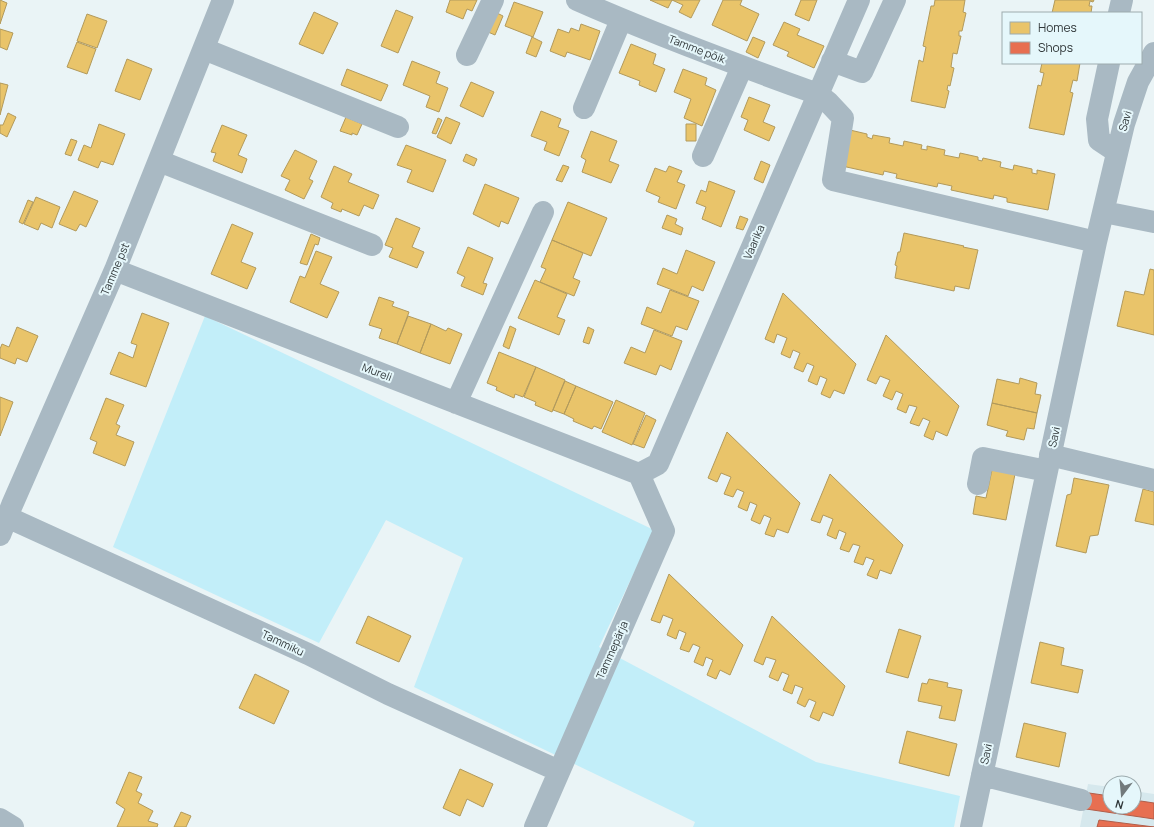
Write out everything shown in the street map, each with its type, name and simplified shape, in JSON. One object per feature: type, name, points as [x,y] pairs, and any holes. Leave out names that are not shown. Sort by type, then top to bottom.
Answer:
[{"type":"street","name":"Tamme pst","points":[[4,526],[115,270],[223,0]]},
{"type":"street","points":[[467,55],[493,0]]},
{"type":"street","name":"Tamme põik","points":[[577,0],[621,20],[742,67],[818,94]]},
{"type":"street","name":"Vaarika","points":[[639,474],[658,464],[859,0]]},
{"type":"street","points":[[832,61],[862,72],[895,0]]},
{"type":"street","points":[[1119,12],[1122,0]]},
{"type":"street","points":[[584,108],[621,20]]},
{"type":"street","points":[[204,49],[398,127]]},
{"type":"street","name":"Savi","points":[[971,827],[1096,242],[1117,152],[1124,124],[1146,84],[1154,53]]},
{"type":"street","points":[[1109,64],[1098,119],[1099,140],[1117,152]]},
{"type":"street","points":[[703,156],[742,67]]},
{"type":"street","points":[[818,94],[843,118],[833,180],[1096,242]]},
{"type":"street","points":[[159,161],[372,245]]},
{"type":"street","points":[[456,403],[543,212]]},
{"type":"street","points":[[1104,212],[1154,222]]},
{"type":"street","name":"Mureli","points":[[115,270],[639,474]]},
{"type":"street","points":[[978,484],[983,458],[1049,463],[1154,480]]},
{"type":"street","name":"Tammepärja","points":[[535,827],[664,530],[639,474]]},
{"type":"street","name":"Tammiku","points":[[4,526],[308,654],[402,700],[559,771]]},
{"type":"street","points":[[982,775],[1081,800]]},
{"type":"street","points":[[0,819],[13,827]]},
{"type":"shaded area","points":[[205,316],[654,530],[599,647],[816,762],[960,796],[954,827],[693,827],[695,822],[414,687],[463,558],[386,520],[319,643],[113,547]]},
{"type":"shaded area","points":[[1088,784],[1102,786],[1102,815],[1142,815],[1142,792],[1154,794],[1154,827],[1080,827]]},
{"type":"building: Homes","points":[[0,0],[7,3],[0,24]]},
{"type":"building: Homes","points":[[450,0],[477,0],[472,11],[467,9],[463,19],[446,12]]},
{"type":"building: Homes","points":[[650,0],[672,0],[668,8]]},
{"type":"building: Homes","points":[[672,0],[700,0],[691,18],[679,12],[683,5]]},
{"type":"building: Homes","points":[[723,0],[742,0],[740,5],[759,14],[747,41],[712,25]]},
{"type":"building: Homes","points":[[801,0],[817,0],[809,21],[795,15]]},
{"type":"building: Homes","points":[[935,0],[965,0],[963,12],[966,13],[962,31],[959,31],[959,36],[961,36],[957,54],[953,53],[951,67],[954,68],[950,86],[948,85],[947,90],[949,91],[945,108],[911,101],[919,60],[923,62],[926,47],[923,46],[931,6],[934,6]]},
{"type":"building: Homes","points":[[1055,0],[1094,0],[1093,2],[1090,1],[1089,6],[1092,6],[1091,12],[1052,12]]},
{"type":"building: Homes","points":[[514,2],[543,12],[533,37],[505,26]]},
{"type":"building: Homes","points":[[396,10],[413,17],[398,53],[381,46]]},
{"type":"building: Homes","points":[[314,12],[338,23],[323,54],[299,44]]},
{"type":"building: Homes","points":[[495,12],[503,16],[495,35],[488,32]]},
{"type":"building: Homes","points":[[87,14],[107,21],[97,48],[77,41]]},
{"type":"building: Homes","points":[[784,22],[800,29],[797,35],[824,46],[814,68],[787,56],[789,52],[773,45]]},
{"type":"building: Homes","points":[[581,24],[600,31],[590,60],[567,52],[565,57],[550,51],[558,29],[569,33],[571,28],[579,31]]},
{"type":"building: Homes","points":[[0,29],[13,33],[7,50],[0,47]]},
{"type":"building: Homes","points":[[532,37],[542,42],[536,57],[526,53]]},
{"type":"building: Homes","points":[[753,37],[765,42],[758,58],[746,52]]},
{"type":"building: Homes","points":[[77,42],[96,49],[87,74],[67,67]]},
{"type":"building: Homes","points":[[631,44],[656,54],[653,64],[665,69],[656,92],[639,85],[640,81],[619,73]]},
{"type":"building: Homes","points":[[127,59],[152,69],[140,100],[115,91]]},
{"type":"building: Homes","points":[[412,61],[440,72],[436,83],[448,88],[439,112],[426,107],[430,96],[403,85]]},
{"type":"building: Homes","points":[[1042,64],[1080,64],[1077,81],[1073,80],[1070,92],[1073,93],[1064,135],[1029,128],[1038,85],[1041,86],[1044,73],[1040,72]]},
{"type":"building: Homes","points":[[347,69],[388,85],[381,101],[341,85]]},
{"type":"building: Homes","points":[[683,69],[707,78],[705,85],[716,90],[702,126],[684,118],[691,99],[674,92]]},
{"type":"building: Homes","points":[[471,82],[494,92],[483,117],[460,106]]},
{"type":"building: Homes","points":[[0,83],[8,85],[0,115]]},
{"type":"building: Homes","points":[[749,97],[770,105],[763,122],[775,127],[769,141],[744,130],[748,120],[741,117]]},
{"type":"building: Homes","points":[[541,111],[561,119],[558,127],[569,131],[559,156],[544,150],[547,142],[531,136]]},
{"type":"building: Homes","points":[[8,113],[16,117],[7,137],[0,133],[0,125],[3,125]]},
{"type":"building: Homes","points":[[346,117],[362,124],[357,135],[340,131]]},
{"type":"building: Homes","points":[[446,117],[460,123],[451,144],[437,137]]},
{"type":"building: Homes","points":[[438,118],[442,120],[436,134],[432,133]]},
{"type":"building: Homes","points":[[99,124],[125,134],[113,165],[101,161],[98,168],[78,160],[84,145],[91,148]]},
{"type":"building: Homes","points":[[686,124],[696,124],[696,141],[686,141]]},
{"type":"building: Homes","points":[[222,125],[247,135],[238,155],[247,159],[242,173],[213,161],[216,153],[211,152]]},
{"type":"building: Homes","points":[[850,130],[867,134],[867,137],[872,139],[873,135],[890,138],[889,143],[903,146],[904,141],[922,145],[921,149],[927,150],[927,146],[945,150],[944,155],[959,158],[960,153],[978,157],[978,160],[982,161],[983,158],[1001,162],[1000,167],[1013,170],[1014,165],[1032,169],[1032,173],[1037,174],[1037,170],[1055,174],[1048,210],[1007,202],[1007,198],[994,195],[993,199],[951,190],[952,186],[938,183],[937,187],[896,178],[897,174],[884,171],[883,175],[842,166]]},
{"type":"building: Homes","points":[[591,131],[617,141],[609,161],[619,165],[611,183],[582,172],[586,160],[581,157]]},
{"type":"building: Homes","points":[[71,139],[77,141],[71,156],[65,154]]},
{"type":"building: Homes","points":[[406,145],[446,160],[433,192],[407,182],[412,170],[397,165]]},
{"type":"building: Homes","points":[[295,150],[317,161],[309,179],[313,181],[304,199],[285,190],[290,180],[281,176]]},
{"type":"building: Homes","points":[[466,154],[477,159],[474,166],[463,161]]},
{"type":"building: Homes","points":[[761,161],[770,165],[763,183],[754,179]]},
{"type":"building: Homes","points":[[563,165],[569,167],[562,182],[556,180]]},
{"type":"building: Homes","points":[[334,166],[352,174],[348,182],[379,195],[373,209],[364,205],[359,216],[342,209],[341,212],[331,208],[333,203],[321,197]]},
{"type":"building: Homes","points":[[669,166],[682,171],[677,182],[685,185],[676,209],[658,202],[660,197],[646,191],[655,168],[666,172]]},
{"type":"building: Homes","points":[[709,181],[735,191],[721,227],[702,219],[706,207],[696,203],[701,190],[706,192]]},
{"type":"building: Homes","points":[[485,184],[519,198],[508,224],[501,221],[499,227],[473,214]]},
{"type":"building: Homes","points":[[74,191],[98,201],[86,227],[80,224],[76,231],[59,224]]},
{"type":"building: Homes","points":[[36,197],[60,207],[52,228],[41,223],[38,230],[24,224]]},
{"type":"building: Homes","points":[[28,200],[33,202],[23,224],[19,222]]},
{"type":"building: Homes","points":[[568,202],[607,218],[591,256],[552,240]]},
{"type":"building: Homes","points":[[667,215],[677,219],[675,224],[683,228],[681,235],[662,228]]},
{"type":"building: Homes","points":[[740,216],[748,219],[743,230],[736,228]]},
{"type":"building: Homes","points":[[396,218],[420,228],[412,247],[424,252],[417,268],[389,257],[393,248],[385,245]]},
{"type":"building: Homes","points":[[232,224],[253,233],[241,262],[256,268],[247,289],[211,274]]},
{"type":"building: Homes","points":[[904,233],[978,250],[969,289],[955,286],[954,291],[895,278],[897,266],[895,265],[898,252],[900,252]]},
{"type":"building: Homes","points":[[311,234],[320,238],[318,245],[315,244],[307,265],[300,263]]},
{"type":"building: Homes","points":[[552,240],[583,253],[573,278],[580,281],[574,296],[540,282],[546,269],[541,267]]},
{"type":"building: Homes","points":[[468,247],[493,258],[483,283],[487,284],[483,295],[461,286],[465,277],[457,273]]},
{"type":"building: Homes","points":[[686,250],[715,262],[703,291],[692,286],[688,296],[657,284],[663,268],[677,274]]},
{"type":"building: Homes","points":[[316,251],[332,257],[320,284],[339,292],[327,318],[290,302],[300,276],[305,278]]},
{"type":"building: Homes","points":[[1150,269],[1154,270],[1154,335],[1117,326],[1125,291],[1144,295]]},
{"type":"building: Homes","points":[[535,280],[567,294],[557,317],[565,320],[559,335],[518,318]]},
{"type":"building: Homes","points":[[670,290],[699,301],[687,330],[676,326],[672,336],[641,324],[647,307],[661,313]]},
{"type":"building: Homes","points":[[783,293],[856,364],[844,394],[834,390],[830,398],[821,394],[827,379],[820,376],[817,385],[808,381],[814,366],[807,363],[803,372],[794,368],[800,353],[793,350],[790,358],[781,354],[787,338],[777,334],[774,343],[765,339]]},
{"type":"building: Homes","points":[[379,297],[394,302],[392,306],[409,312],[397,344],[379,338],[382,329],[369,325]]},
{"type":"building: Homes","points":[[142,313],[169,323],[146,387],[110,374],[119,352],[133,358],[137,345],[131,343]]},
{"type":"building: Homes","points":[[408,316],[431,324],[420,353],[397,344]]},
{"type":"building: Homes","points":[[431,324],[446,331],[448,328],[462,334],[450,364],[420,353]]},
{"type":"building: Homes","points":[[510,326],[516,329],[509,349],[503,346]]},
{"type":"building: Homes","points":[[17,327],[38,336],[27,362],[17,358],[15,364],[0,358],[0,349],[2,344],[9,347]]},
{"type":"building: Homes","points":[[588,327],[594,330],[589,344],[583,342]]},
{"type":"building: Homes","points":[[654,330],[682,341],[671,370],[660,365],[656,375],[624,363],[631,347],[645,353]]},
{"type":"building: Homes","points":[[886,335],[959,406],[947,436],[936,431],[933,440],[924,436],[930,421],[923,418],[919,426],[910,423],[917,407],[909,405],[906,413],[897,409],[903,394],[896,391],[892,400],[883,396],[890,380],[880,376],[876,384],[867,380]]},
{"type":"building: Homes","points":[[499,352],[536,367],[523,397],[515,394],[514,398],[496,390],[497,387],[487,383]]},
{"type":"building: Homes","points":[[536,367],[565,380],[552,412],[535,405],[536,402],[524,397]]},
{"type":"building: Homes","points":[[1020,378],[1037,383],[1035,394],[1041,395],[1037,413],[992,403],[997,379],[1019,384]]},
{"type":"building: Homes","points":[[565,381],[576,386],[564,414],[553,410]]},
{"type":"building: Homes","points":[[576,386],[613,402],[601,429],[594,426],[592,429],[573,421],[574,419],[564,414]]},
{"type":"building: Homes","points":[[0,397],[13,402],[0,436]]},
{"type":"building: Homes","points":[[106,398],[124,405],[116,424],[120,426],[116,435],[134,442],[125,466],[93,453],[97,442],[90,439]]},
{"type":"building: Homes","points":[[616,400],[645,413],[632,445],[602,432]]},
{"type":"building: Homes","points":[[992,403],[1037,413],[1034,429],[1027,428],[1024,440],[1006,436],[1008,431],[987,425]]},
{"type":"building: Homes","points":[[646,415],[656,420],[644,448],[633,444]]},
{"type":"building: Homes","points":[[727,432],[800,503],[788,533],[777,529],[774,537],[765,534],[771,518],[764,515],[760,524],[751,520],[757,505],[750,502],[747,511],[738,507],[744,492],[737,489],[733,497],[724,494],[731,477],[721,473],[717,482],[708,478]]},
{"type":"building: Homes","points":[[992,470],[1015,474],[1006,520],[973,514],[976,496],[986,498]]},
{"type":"building: Homes","points":[[830,474],[903,545],[891,574],[880,570],[877,579],[867,575],[874,560],[866,557],[863,565],[854,562],[860,546],[853,544],[849,552],[840,549],[846,533],[839,530],[836,539],[827,535],[833,519],[823,515],[820,523],[811,520]]},
{"type":"building: Homes","points":[[1074,478],[1109,485],[1098,535],[1090,536],[1086,553],[1056,546],[1067,495],[1071,494]]},
{"type":"building: Homes","points":[[1143,489],[1154,492],[1154,525],[1135,521]]},
{"type":"building: Homes","points":[[669,574],[743,645],[730,675],[720,670],[716,679],[707,675],[713,660],[706,657],[703,666],[694,662],[700,647],[693,644],[689,652],[680,649],[686,633],[679,630],[676,639],[667,635],[673,619],[663,615],[660,623],[651,620]]},
{"type":"building: Homes","points":[[368,616],[411,636],[399,662],[356,643]]},
{"type":"building: Homes","points":[[772,616],[845,686],[833,716],[823,712],[819,721],[810,717],[816,702],[809,699],[805,707],[797,703],[803,688],[795,685],[792,694],[783,690],[789,675],[782,672],[778,681],[769,677],[776,660],[766,657],[763,665],[754,661]]},
{"type":"building: Homes","points":[[899,629],[921,636],[908,678],[886,672]]},
{"type":"building: Homes","points":[[1040,642],[1064,648],[1061,665],[1083,670],[1078,693],[1031,683]]},
{"type":"building: Homes","points":[[255,674],[289,691],[274,724],[239,708]]},
{"type":"building: Homes","points":[[929,679],[948,683],[947,687],[962,690],[955,721],[939,718],[942,706],[918,701],[922,683],[927,684]]},
{"type":"building: Homes","points":[[1024,723],[1066,733],[1059,767],[1016,757]]},
{"type":"building: Homes","points":[[907,731],[957,744],[949,776],[899,763]]},
{"type":"building: Homes","points":[[460,769],[493,784],[483,807],[467,799],[460,816],[443,808]]},
{"type":"building: Homes","points":[[129,772],[142,777],[136,791],[142,794],[138,803],[153,811],[148,821],[158,824],[157,827],[117,827],[125,809],[116,803]]},
{"type":"building: Homes","points":[[181,812],[191,816],[186,827],[174,827]]},
{"type":"building: Shops","points":[[1089,793],[1102,795],[1102,811],[1086,809]]},
{"type":"building: Shops","points":[[1142,801],[1154,803],[1154,819],[1127,815],[1142,815]]},
{"type":"building: Shops","points":[[1099,820],[1154,827],[1097,827]]}]
